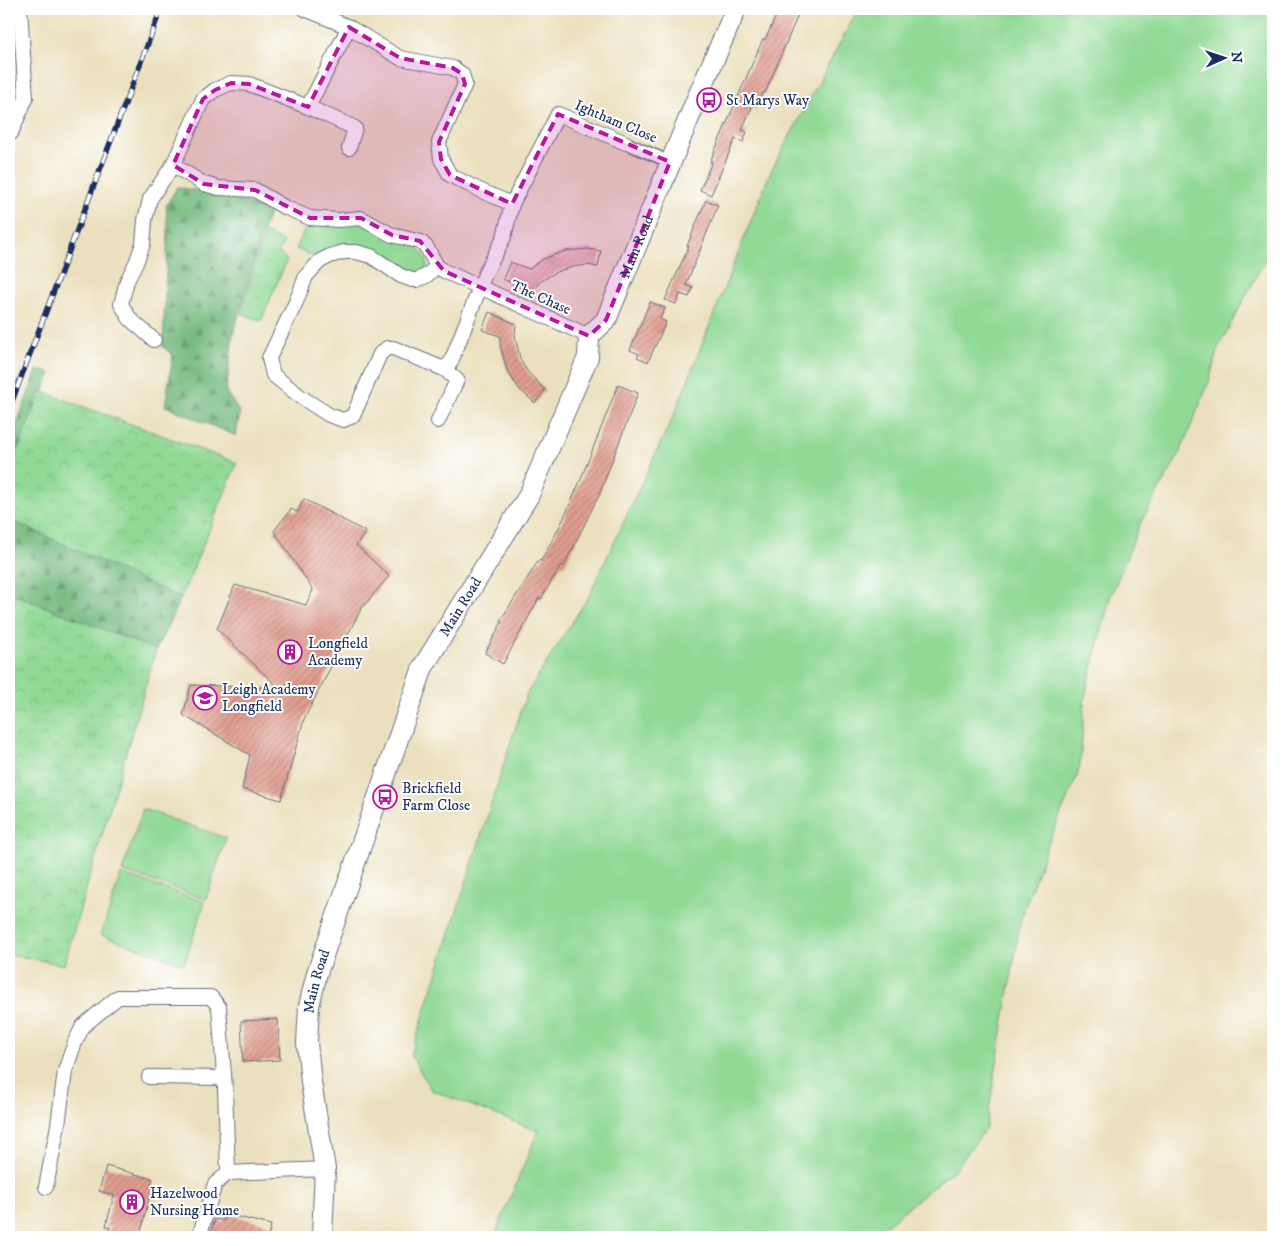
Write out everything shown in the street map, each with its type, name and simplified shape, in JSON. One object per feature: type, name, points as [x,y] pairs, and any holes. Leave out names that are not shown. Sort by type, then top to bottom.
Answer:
[{"type":"main road","name":"Main Road","points":[[322,1237],[325,1169],[311,1082],[307,1043],[308,1006],[317,973],[423,667],[530,494],[588,357],[589,336],[606,320],[670,162],[736,9]]},
{"type":"street","points":[[9,135],[26,98],[20,9]]},
{"type":"street","points":[[304,9],[349,27],[400,58],[453,68],[462,74],[465,84],[439,142],[441,159],[450,174],[479,190],[512,204],[504,237],[489,263],[451,362],[444,369]]},
{"type":"street","points":[[308,106],[349,27]]},
{"type":"street","points":[[154,340],[130,319],[121,304],[127,281],[143,244],[145,220],[150,199],[173,165],[203,98],[231,83],[249,84],[308,106],[355,128],[349,148]]},
{"type":"street","name":"Ightham Close","points":[[512,204],[558,114],[670,162]]},
{"type":"street","points":[[173,165],[204,184],[219,188],[252,189],[284,208],[310,218],[339,220],[361,218],[388,234],[421,242],[427,248],[437,266],[426,276],[414,280],[401,276],[377,259],[364,254],[344,252],[326,257],[314,266],[306,276],[296,302],[269,358],[273,375],[328,415],[343,420],[353,416],[380,354],[387,348],[393,348],[444,369],[457,380],[438,421]]},
{"type":"street","name":"The Chase","points":[[437,266],[447,273],[589,336]]},
{"type":"street","points":[[46,1187],[58,1125],[65,1071],[75,1042],[83,1026],[118,997],[212,997],[219,1007],[228,1174]]},
{"type":"street","points":[[149,1077],[224,1078]]},
{"type":"street","points":[[199,1237],[215,1184],[228,1174],[325,1169]]},
{"type":"highlighted area","points":[[349,27],[400,58],[453,68],[462,74],[465,84],[439,142],[441,159],[450,175],[512,204],[558,114],[670,162],[606,320],[589,336],[444,271],[420,241],[392,235],[361,218],[310,218],[255,190],[204,184],[173,165],[203,99],[215,90],[231,83],[249,84],[308,107]]},
{"type":"green space","points":[[858,9],[1273,9],[1273,245],[1218,348],[1209,382],[1180,453],[1140,524],[1110,598],[1085,695],[1080,765],[1077,776],[1047,846],[1021,918],[986,1128],[957,1167],[872,1237],[494,1237],[538,1131],[431,1090],[411,1055],[526,695],[589,596],[676,410],[769,175]]},
{"type":"green space","points":[[177,187],[233,197],[269,212],[233,334],[226,392],[240,413],[236,436],[165,406],[173,355],[163,347],[168,229],[166,206]]},
{"type":"green space","points":[[308,221],[358,222],[417,245],[427,260],[427,268],[412,276],[377,254],[317,259],[296,249]]},
{"type":"green space","points":[[265,233],[284,242],[279,252],[287,260],[261,321],[241,313]]},
{"type":"green space","points":[[37,370],[51,373],[9,475],[9,445]]},
{"type":"green space","points":[[41,391],[237,463],[181,598],[9,519],[9,473]]},
{"type":"green space","points":[[9,519],[181,598],[156,650],[9,593]]},
{"type":"green space","points":[[9,593],[156,650],[64,965],[9,954]]},
{"type":"green space","points":[[143,809],[226,838],[206,899],[122,871]]},
{"type":"green space","points":[[121,874],[205,902],[184,964],[101,935]]},
{"type":"building","points":[[782,9],[798,15],[765,93],[763,93],[757,106],[753,105],[747,118],[742,130],[747,132],[743,142],[735,139],[711,195],[700,190],[712,162],[710,162],[763,39],[765,40],[777,14],[780,15]]},
{"type":"building","points":[[706,200],[718,205],[686,285],[693,288],[689,297],[680,294],[676,304],[665,300],[689,246],[687,246]]},
{"type":"building","points":[[588,249],[601,251],[598,267],[587,265],[556,272],[540,282],[530,292],[503,279],[510,262],[529,269],[543,259],[565,251]]},
{"type":"building","points":[[650,302],[665,308],[660,319],[666,322],[648,362],[637,357],[639,354],[630,350]]},
{"type":"building","points":[[489,312],[516,324],[515,335],[520,359],[527,371],[545,390],[535,403],[519,389],[507,370],[500,345],[500,336],[482,330]]},
{"type":"building","points":[[618,385],[638,393],[599,495],[564,566],[561,565],[541,599],[539,598],[503,664],[485,653],[502,622],[500,621],[539,560],[541,561],[562,522]]},
{"type":"building","name":"Longfield Academy","points":[[304,499],[366,532],[356,545],[389,576],[361,609],[304,719],[281,800],[242,789],[250,755],[183,715],[191,685],[279,688],[217,629],[235,585],[306,605],[313,590],[274,531],[291,509],[297,512]]},
{"type":"building","points":[[278,1019],[280,1060],[243,1062],[241,1021]]},
{"type":"building","name":"Hazelwood Nursing Home","points":[[106,1166],[153,1179],[151,1186],[157,1188],[154,1199],[149,1198],[140,1236],[134,1234],[134,1237],[107,1237],[110,1227],[106,1226],[114,1195],[99,1191]]},
{"type":"building","points":[[226,1214],[271,1225],[268,1237],[210,1237],[215,1219],[224,1221]]},
{"type":"railway","points":[[9,409],[161,9]]},
{"type":"place","name":"St Marys Way","points":[[709,100]]},
{"type":"place","name":"Longfield Academy","points":[[290,652]]},
{"type":"place","name":"Leigh Academy Longfield","points":[[205,698]]},
{"type":"place","name":"Brickfield Farm Close","points":[[385,797]]},
{"type":"place","name":"Hazelwood Nursing Home","points":[[132,1202]]}]
